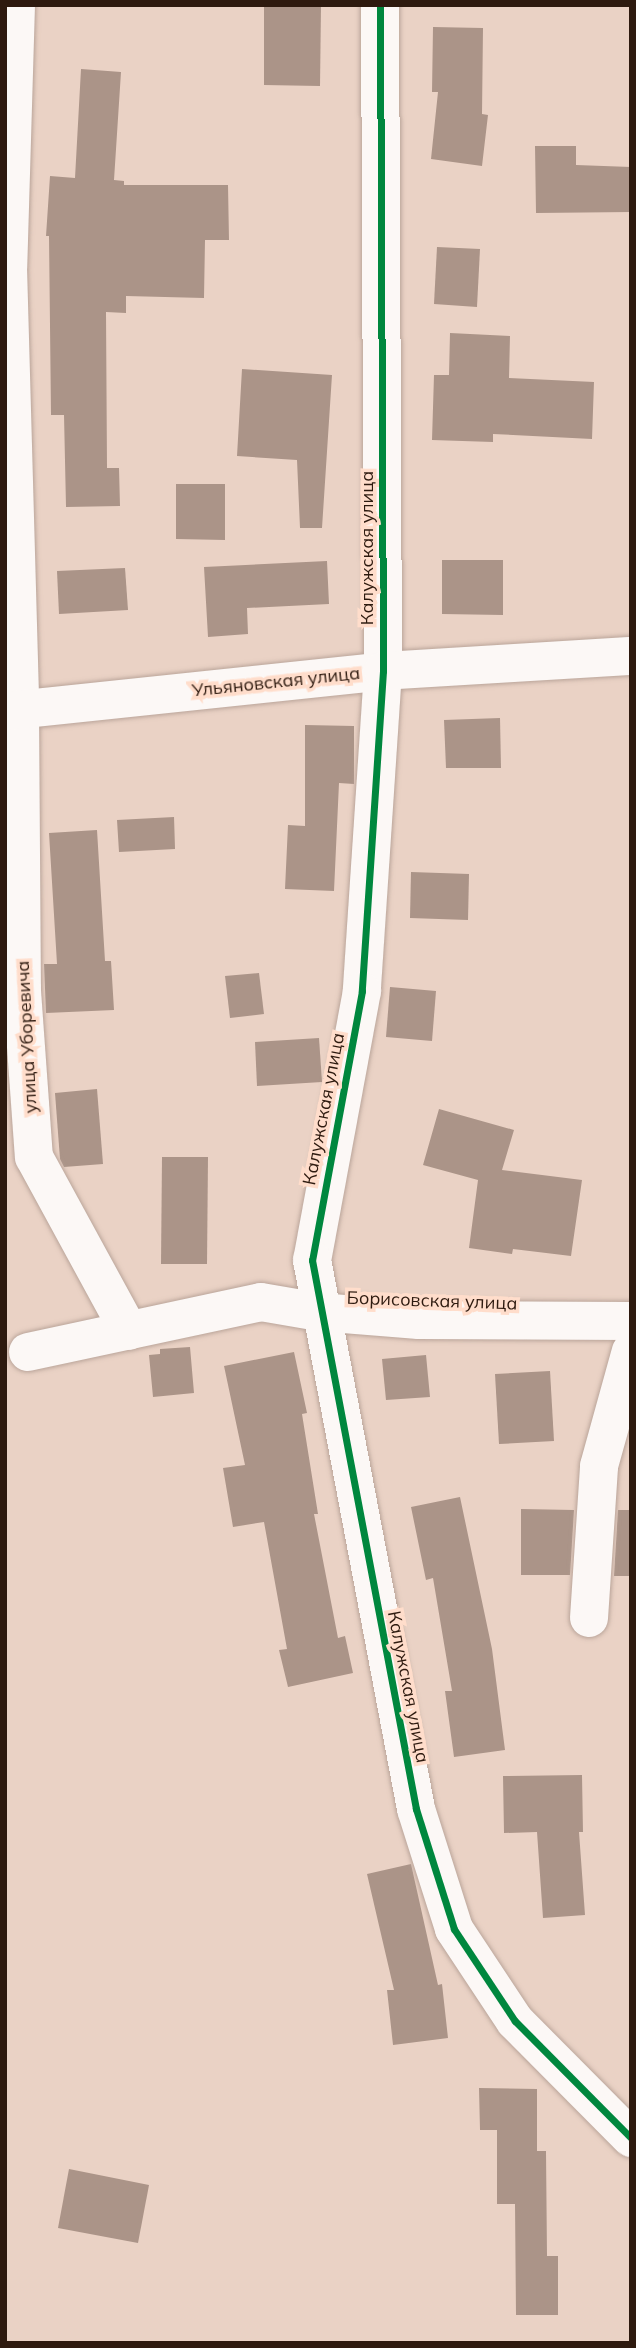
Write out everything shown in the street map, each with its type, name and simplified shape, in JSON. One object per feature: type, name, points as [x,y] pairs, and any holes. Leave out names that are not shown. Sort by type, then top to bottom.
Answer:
[{"type":"street","name":"улица Уборевича","points":[[16,5],[8,267],[13,711],[22,991],[34,1157],[130,1331]]},
{"type":"street","name":"Калужская улица","points":[[380,5],[383,671],[362,991],[312,1260],[319,1312],[416,1809],[454,1929],[515,2021],[631,2138]]},
{"type":"street","name":"Ульяновская улица","points":[[13,711],[383,671],[631,656]]},
{"type":"street","name":"Борисовская улица","points":[[28,1352],[261,1302],[319,1312],[419,1320],[631,1321]]},
{"type":"street","points":[[589,1618],[600,1466],[631,1351]]},
{"type":"building","points":[[264,5],[321,5],[320,86],[264,85]]},
{"type":"building","points":[[433,27],[483,28],[482,114],[488,115],[482,166],[431,159],[438,92],[432,92]]},
{"type":"building","points":[[81,69],[121,72],[114,180],[124,181],[124,185],[228,185],[229,240],[205,240],[204,298],[126,296],[126,313],[106,312],[107,468],[119,468],[120,506],[66,507],[64,415],[51,415],[49,236],[46,236],[50,176],[75,178]]},
{"type":"building","points":[[535,146],[576,146],[576,165],[631,167],[631,212],[536,213]]},
{"type":"building","points":[[437,247],[480,249],[477,307],[434,304]]},
{"type":"building","points":[[450,333],[510,336],[509,378],[594,382],[592,439],[493,434],[493,442],[432,440],[434,375],[449,375]]},
{"type":"building","points":[[242,369],[332,375],[322,528],[300,528],[297,460],[237,456]]},
{"type":"building","points":[[176,484],[225,484],[225,540],[176,539]]},
{"type":"building","points":[[442,560],[503,560],[503,615],[442,614]]},
{"type":"building","points":[[327,561],[329,604],[247,608],[248,634],[208,637],[204,567]]},
{"type":"building","points":[[125,568],[128,610],[59,614],[57,571]]},
{"type":"building","points":[[500,718],[501,768],[446,768],[444,720]]},
{"type":"building","points":[[305,725],[354,726],[354,784],[339,783],[334,891],[285,889],[288,825],[305,826]]},
{"type":"building","points":[[174,817],[175,849],[119,852],[117,820]]},
{"type":"building","points":[[97,830],[105,961],[111,961],[114,1010],[46,1013],[44,964],[57,964],[49,833]]},
{"type":"building","points":[[411,872],[469,874],[468,920],[410,918]]},
{"type":"building","points":[[259,973],[264,1014],[230,1018],[225,976]]},
{"type":"building","points":[[390,987],[436,991],[432,1041],[386,1037]]},
{"type":"building","points":[[319,1038],[322,1082],[257,1086],[255,1042]]},
{"type":"building","points":[[97,1089],[103,1164],[64,1167],[60,1159],[55,1093]]},
{"type":"building","points":[[439,1109],[514,1130],[502,1170],[582,1180],[571,1256],[513,1249],[512,1254],[469,1248],[478,1180],[423,1165]]},
{"type":"building","points":[[162,1157],[208,1157],[207,1264],[161,1264]]},
{"type":"building","points":[[190,1347],[194,1393],[153,1397],[149,1355],[160,1354],[160,1349]]},
{"type":"building","points":[[294,1352],[307,1413],[302,1414],[318,1514],[314,1514],[338,1638],[345,1636],[353,1673],[288,1687],[279,1650],[287,1649],[264,1522],[233,1527],[223,1468],[245,1465],[224,1366]]},
{"type":"building","points":[[426,1355],[430,1397],[386,1400],[382,1359]]},
{"type":"building","points":[[550,1371],[554,1441],[499,1444],[495,1374]]},
{"type":"building","points":[[460,1497],[492,1649],[505,1750],[454,1757],[445,1691],[452,1691],[433,1578],[426,1580],[411,1507]]},
{"type":"building","points":[[521,1509],[574,1510],[570,1575],[521,1575]]},
{"type":"building","points":[[618,1510],[631,1510],[631,1576],[614,1576]]},
{"type":"building","points":[[582,1775],[583,1832],[579,1832],[585,1915],[543,1918],[537,1832],[504,1833],[503,1776]]},
{"type":"building","points":[[411,1864],[438,1985],[442,1984],[448,2038],[393,2045],[387,1990],[394,1990],[367,1874]]},
{"type":"building","points":[[479,2088],[537,2089],[537,2151],[546,2151],[547,2256],[558,2256],[558,2315],[516,2315],[515,2204],[497,2204],[497,2130],[480,2130]]},
{"type":"building","points":[[69,2169],[149,2185],[138,2243],[58,2228]]},
{"type":"cycle path","points":[[380,5],[383,671],[362,991],[312,1260],[416,1809],[454,1929],[515,2021],[631,2138]]}]
